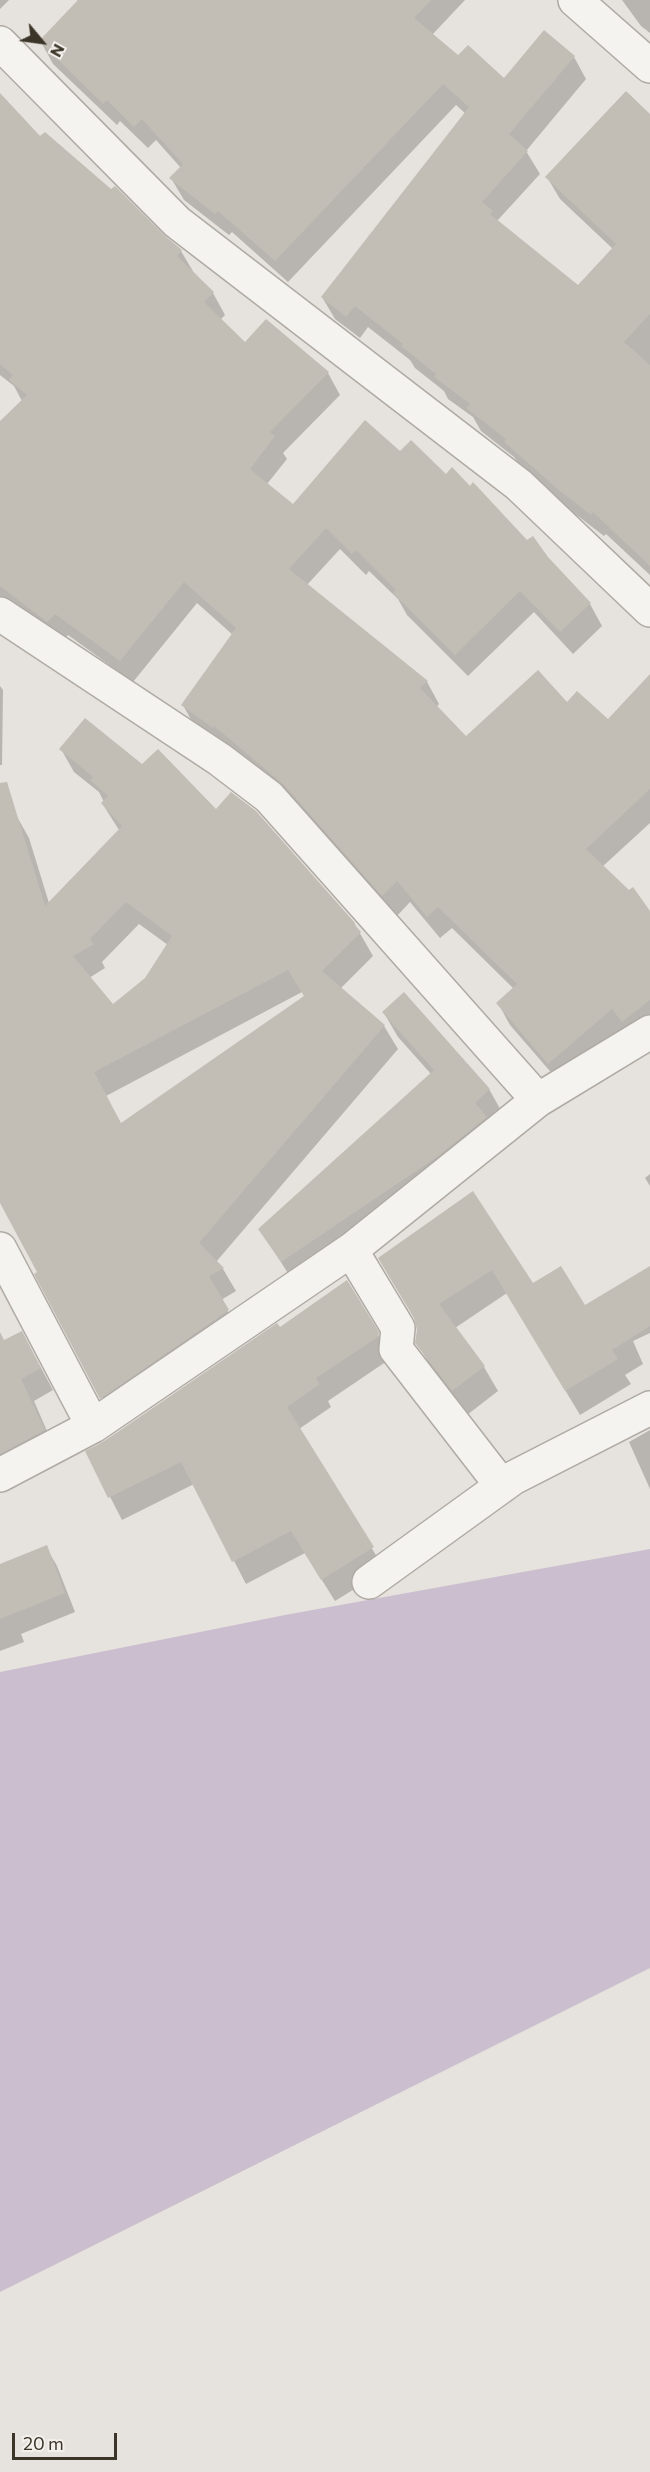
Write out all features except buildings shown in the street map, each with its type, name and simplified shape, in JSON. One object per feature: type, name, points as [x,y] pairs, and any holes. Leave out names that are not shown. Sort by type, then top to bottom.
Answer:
[{"type":"street","points":[[575,0],[650,66]]},
{"type":"street","points":[[0,43],[177,222],[519,485],[650,610]]},
{"type":"street","points":[[0,615],[219,759],[269,797],[538,1100]]},
{"type":"street","points":[[0,1475],[93,1426],[351,1250],[538,1100],[650,1032]]},
{"type":"street","points":[[0,1249],[93,1426]]},
{"type":"street","points":[[351,1250],[398,1328],[396,1349],[502,1486]]},
{"type":"street","points":[[369,1582],[513,1478],[650,1408]]},
{"type":"shaded area","points":[[650,1549],[650,1968],[0,2292],[0,1672],[285,1615]]}]
